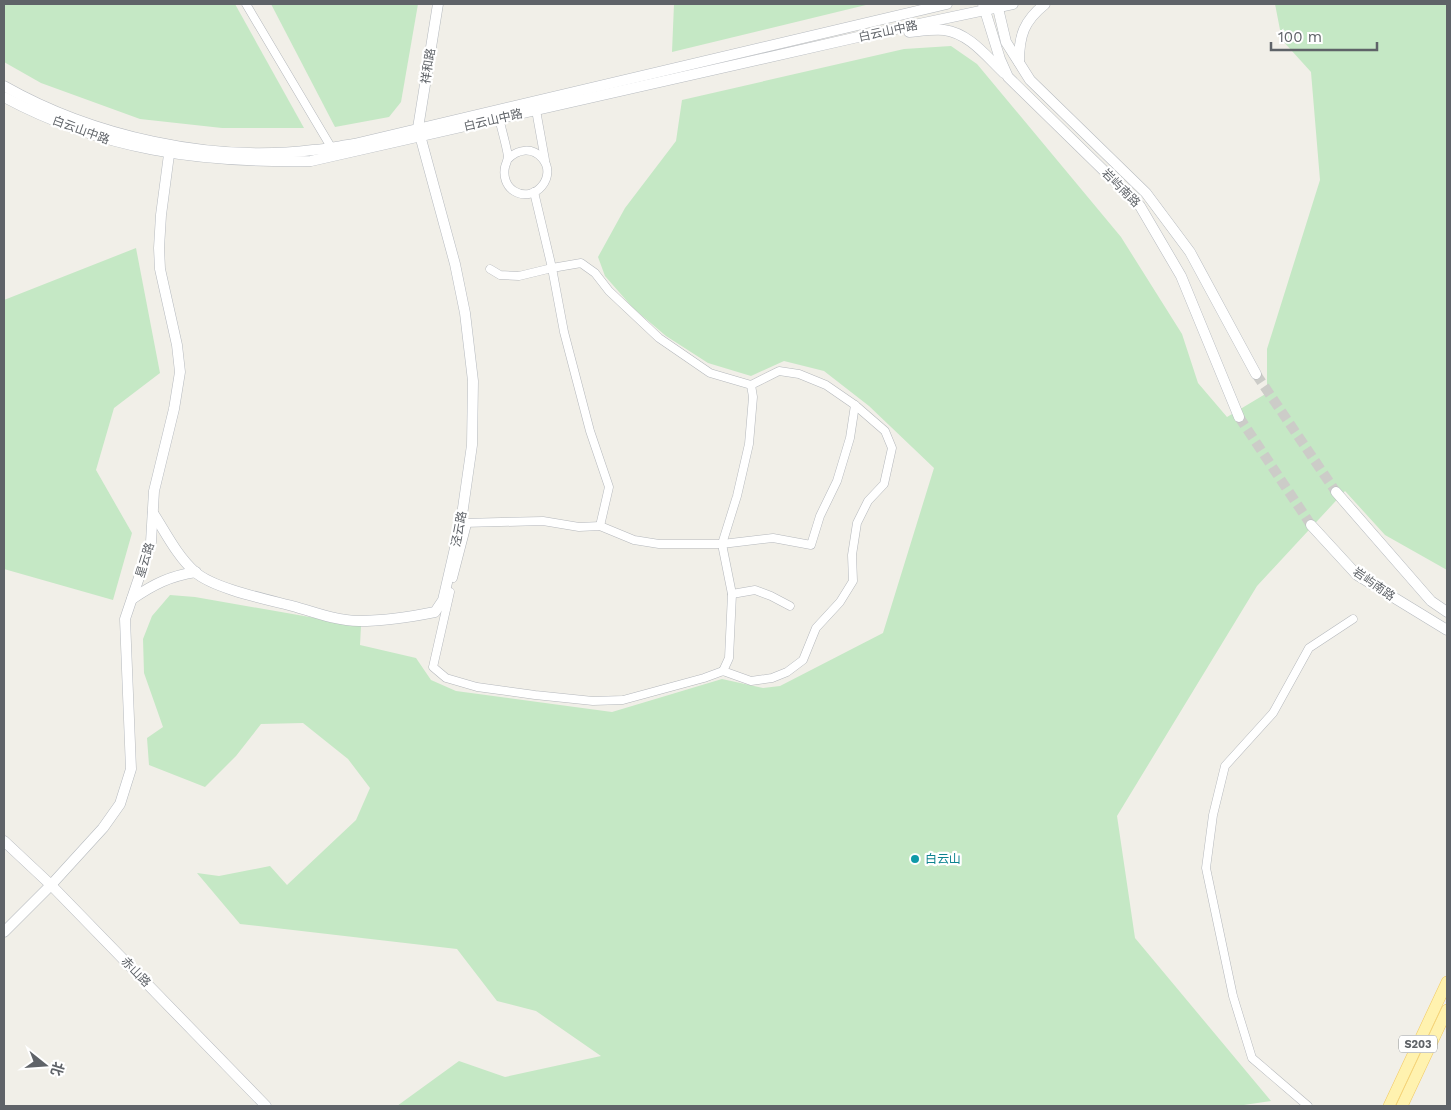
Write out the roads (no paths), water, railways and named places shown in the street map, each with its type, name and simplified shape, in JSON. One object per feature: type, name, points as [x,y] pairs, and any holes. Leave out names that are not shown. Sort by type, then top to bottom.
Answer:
[{"type":"main road","name":"祥和路","points":[[419,132],[438,4]]},
{"type":"main road","name":"白云山中路","points":[[4,97],[57,123],[107,140],[264,162],[311,161],[419,132],[947,4]]},
{"type":"main road","name":"白云山中路","points":[[4,86],[64,116],[170,149],[257,153],[312,150],[499,118],[984,7],[1013,4]]},
{"type":"main road","points":[[1019,63],[1019,47],[1022,32],[1035,12],[1045,4]]},
{"type":"main road","name":"岩屿南路","points":[[997,6],[1006,42],[1030,80],[1146,194],[1190,252],[1256,374]]},
{"type":"main road","name":"岩屿南路","points":[[984,7],[1000,59],[1008,77],[1140,206],[1181,276],[1239,417]]},
{"type":"main road","points":[[858,37],[945,30],[957,34],[973,44],[1008,77]]},
{"type":"main road","name":"泾云路","points":[[153,513],[174,546],[196,572],[210,581],[252,596],[332,617],[358,621],[409,618],[435,612],[443,600],[464,523],[472,445],[473,381],[465,314],[456,264],[419,132]]},
{"type":"main road","name":"星云路","points":[[4,932],[103,828],[120,804],[131,769],[126,619],[152,542],[154,490],[174,409],[180,372],[177,345],[160,269],[159,248],[161,215],[170,149]]},
{"type":"main road","name":"岩屿南路","points":[[1336,492],[1431,601],[1447,612]]},
{"type":"main road","name":"岩屿南路","points":[[1311,525],[1357,575],[1447,630]]},
{"type":"main road","points":[[132,599],[152,586],[168,579],[196,572]]},
{"type":"main road","name":"赤山路","points":[[4,841],[51,884],[266,1106]]},
{"type":"main road","name":"S203","points":[[1388,1106],[1447,982]]},
{"type":"main road","name":"S203","points":[[1402,1106],[1447,1010]]},
{"type":"street","points":[[246,4],[331,147]]},
{"type":"street","points":[[499,118],[508,159],[504,172],[508,186],[520,193],[534,192],[545,183],[547,168],[536,110]]},
{"type":"street","points":[[508,159],[514,154],[528,150],[534,152],[545,162]]},
{"type":"street","points":[[534,192],[552,268],[568,350],[590,431],[609,487],[600,526]]},
{"type":"street","points":[[490,269],[500,275],[519,276],[581,263],[595,273],[609,291],[659,338],[710,373],[751,385],[779,370],[799,374],[826,385],[855,405],[885,431],[892,448],[884,484],[868,500],[857,523],[852,555],[853,581],[840,602],[816,628],[803,660],[787,672],[772,678],[751,680],[723,671],[623,700],[608,701],[544,696],[477,687],[446,678],[434,667],[464,523],[543,521],[579,527],[600,526],[634,540],[659,544],[722,544],[773,538],[811,545],[820,516],[838,480],[850,438],[855,405]]},
{"type":"street","points":[[723,671],[729,658],[732,594],[722,544],[737,496],[749,444],[753,397],[751,385]]},
{"type":"street","points":[[732,594],[755,590],[790,606]]},
{"type":"street","points":[[1308,1106],[1252,1058],[1233,996],[1206,868],[1213,815],[1225,766],[1273,714],[1309,648],[1353,619]]},
{"type":"tunnel","points":[[1256,374],[1336,492]]},
{"type":"tunnel","points":[[1239,417],[1311,525]]},
{"type":"place","name":"白云山","points":[[915,859]]}]
